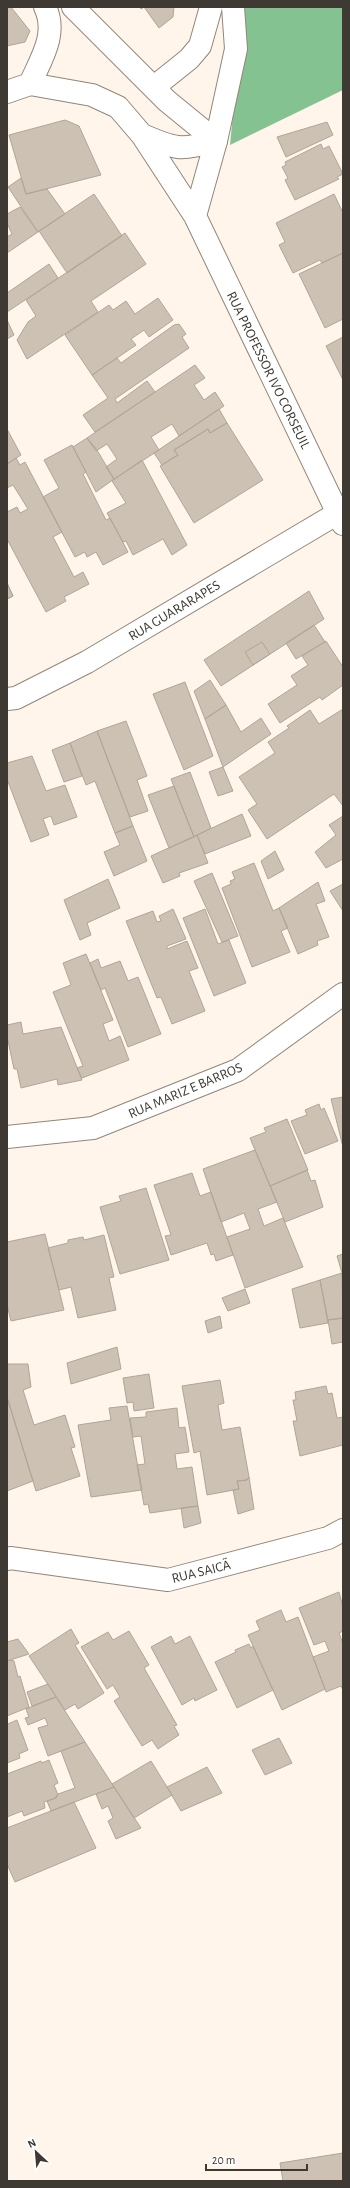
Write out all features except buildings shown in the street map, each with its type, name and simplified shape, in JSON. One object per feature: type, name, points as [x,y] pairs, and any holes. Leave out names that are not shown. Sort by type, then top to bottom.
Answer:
[{"type":"street","points":[[7,92],[30,84],[50,39],[49,16],[45,7]]},
{"type":"street","points":[[73,7],[154,87],[216,141]]},
{"type":"street","points":[[154,87],[189,59],[200,46],[211,7]]},
{"type":"street","points":[[195,216],[216,141],[236,49],[233,7]]},
{"type":"street","name":"RUA PROFESSOR IVO CORSEUIL","points":[[30,84],[92,95],[118,107],[142,135],[195,216],[341,519]]},
{"type":"street","points":[[142,135],[173,148],[193,147],[216,141]]},
{"type":"street","name":"RUA GUARARAPES","points":[[7,699],[16,698],[87,662],[341,519]]},
{"type":"street","name":"RUA MARIZ E BARROS","points":[[7,1137],[93,1128],[238,1070],[343,994]]},
{"type":"street","name":"RUA SAICÃ","points":[[7,1559],[10,1558],[168,1580],[328,1538],[343,1530]]},
{"type":"green space","points":[[243,7],[343,7],[343,90],[230,145]]}]
